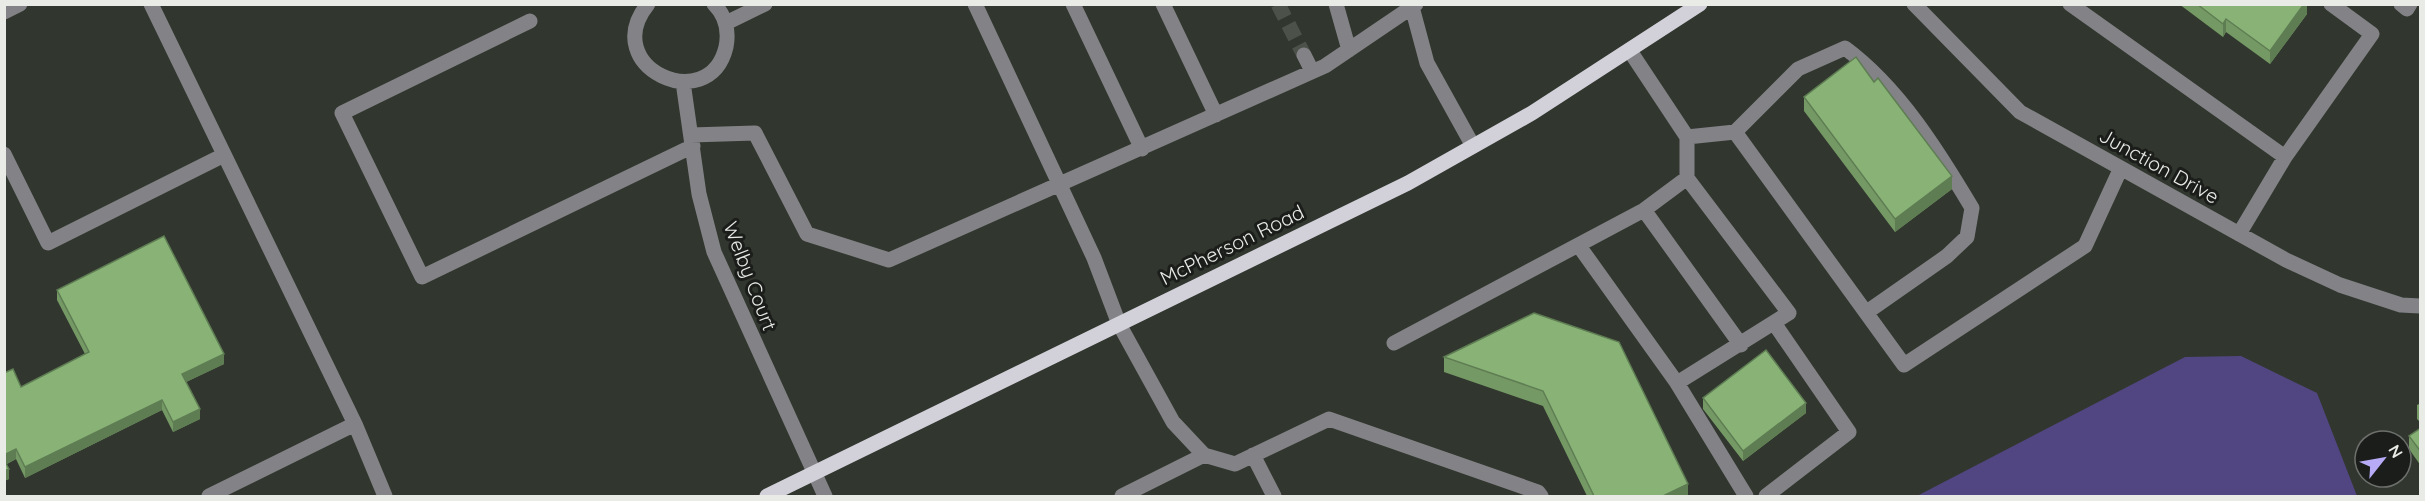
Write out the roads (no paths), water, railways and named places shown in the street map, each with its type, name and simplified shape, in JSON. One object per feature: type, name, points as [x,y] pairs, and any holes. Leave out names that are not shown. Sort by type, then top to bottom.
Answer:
[{"type":"main road","name":"McPherson Road","points":[[767,496],[1408,183],[1533,113],[1700,4]]},
{"type":"street","points":[[4,12],[20,4]]},
{"type":"street","points":[[151,4],[355,424],[385,496]]},
{"type":"street","points":[[648,4],[636,26],[635,41],[639,55],[648,68],[660,77],[683,82],[704,77],[716,67],[724,54],[728,38],[726,23],[714,4]]},
{"type":"street","points":[[726,23],[765,4]]},
{"type":"street","points":[[975,4],[1094,258],[1119,324],[1173,422],[1204,455],[1235,464],[1329,419],[1538,492],[1541,496]]},
{"type":"street","points":[[1073,4],[1142,149]]},
{"type":"street","points":[[1163,4],[1216,115]]},
{"type":"street","points":[[1336,4],[1349,50]]},
{"type":"street","name":"Junction Drive","points":[[1914,4],[2020,112],[2120,170],[2286,260],[2340,285],[2401,305],[2421,306]]},
{"type":"street","points":[[2070,4],[2285,157]]},
{"type":"street","points":[[2239,234],[2285,157],[2372,34],[2331,4]]},
{"type":"street","points":[[2401,4],[2407,9],[2410,4]]},
{"type":"street","points":[[530,21],[342,112],[422,277],[692,140],[755,133],[807,234],[889,260],[1060,183],[1142,149],[1312,71],[1349,50],[1413,5],[1427,63],[1473,146]]},
{"type":"street","points":[[1687,137],[1735,132],[1798,69],[1845,48],[1872,68],[1940,155],[1972,208],[1967,237],[1947,256],[1867,312]]},
{"type":"street","points":[[1630,51],[1687,137],[1687,178],[1789,313],[1677,383]]},
{"type":"street","points":[[1304,55],[1312,71]]},
{"type":"street","name":"Welby Court","points":[[683,82],[699,194],[714,252],[825,496]]},
{"type":"street","points":[[1735,132],[1904,365],[2085,246],[2120,170]]},
{"type":"street","points":[[4,154],[48,243],[224,156]]},
{"type":"street","points":[[1394,343],[1644,210],[1687,178]]},
{"type":"street","points":[[1644,210],[1741,345]]},
{"type":"street","points":[[1579,246],[1677,383],[1746,496]]},
{"type":"street","points":[[1766,496],[1849,432],[1774,323]]},
{"type":"street","points":[[209,496],[355,424]]},
{"type":"street","points":[[1122,496],[1204,455]]},
{"type":"street","points":[[1253,455],[1274,496]]},
{"type":"tunnel","points":[[1278,4],[1304,55]]}]
